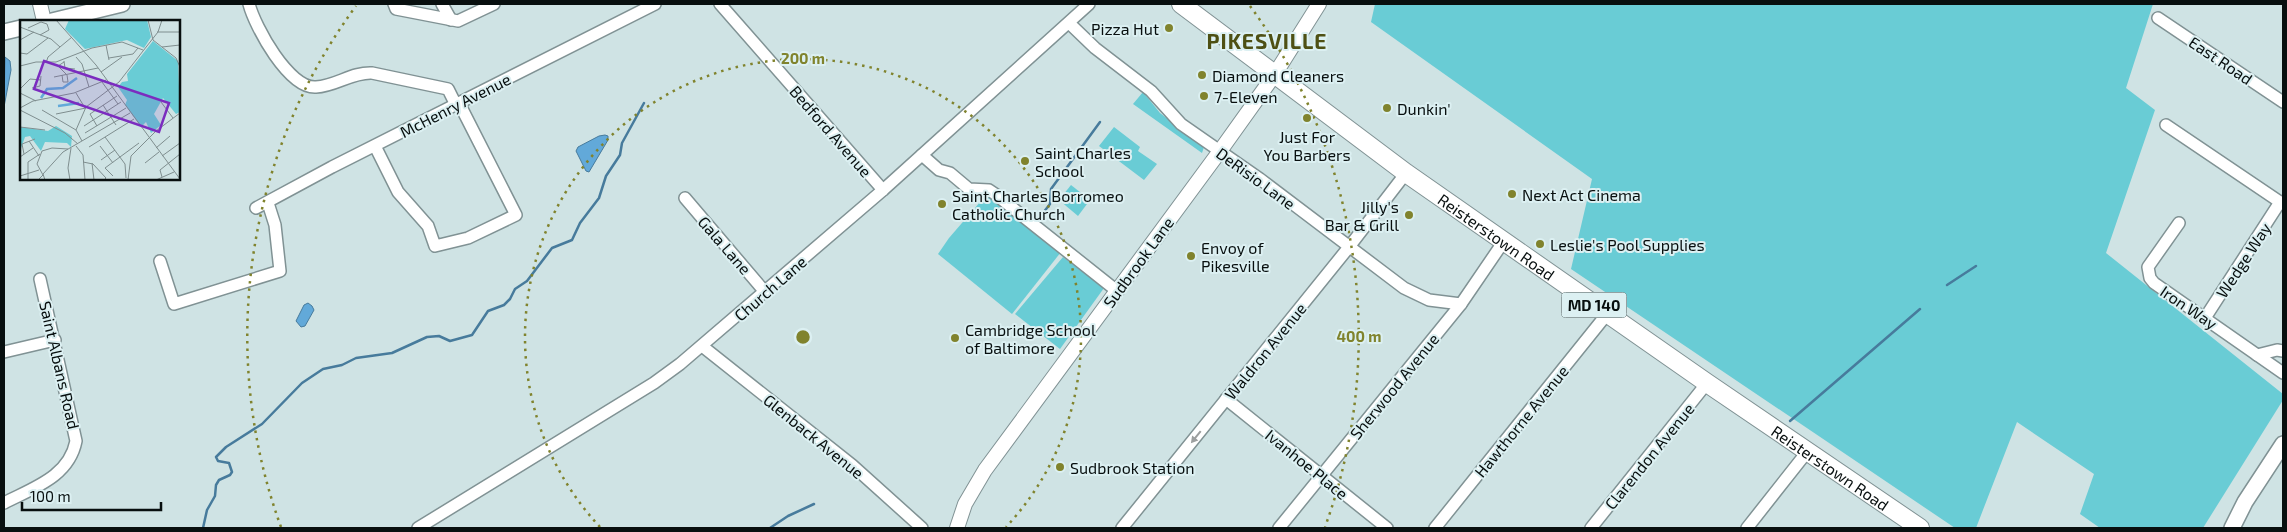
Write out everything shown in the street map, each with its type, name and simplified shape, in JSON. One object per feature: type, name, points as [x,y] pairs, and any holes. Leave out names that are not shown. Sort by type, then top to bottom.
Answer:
[{"type":"main road","points":[[56,20],[122,4]]},
{"type":"main road","name":"Reisterstown Road","points":[[1181,4],[1406,173],[1607,314],[1920,528]]},
{"type":"main road","points":[[4,32],[20,28]]},
{"type":"main road","points":[[2232,528],[2245,502],[2283,444]]},
{"type":"main road","points":[[2220,528],[2245,502]]},
{"type":"street","points":[[40,4],[44,20]]},
{"type":"street","points":[[248,4],[254,20],[286,72],[301,84],[316,87],[361,72],[448,89],[458,104],[516,215],[468,238],[436,246],[428,226],[398,192],[374,146]]},
{"type":"street","points":[[394,4],[396,9],[458,21],[494,4]]},
{"type":"street","points":[[442,4],[451,20]]},
{"type":"street","name":"McHenry Avenue","points":[[256,208],[655,4]]},
{"type":"street","name":"Bedford Avenue","points":[[720,4],[883,190]]},
{"type":"street","name":"Church Lane","points":[[418,528],[654,383],[702,346],[883,190],[1090,4]]},
{"type":"street","name":"Sudbrook Lane","points":[[957,528],[965,504],[985,470],[1220,151],[1274,74],[1319,4]]},
{"type":"street","name":"East Road","points":[[2158,18],[2283,102]]},
{"type":"street","name":"DeRisio Lane","points":[[1069,23],[1095,48],[1150,91],[1182,124],[1260,178],[1349,247],[1417,296],[1442,303],[1461,304]]},
{"type":"street","name":"Wedge Way","points":[[2166,125],[2282,203],[2205,318]]},
{"type":"street","points":[[922,155],[939,170],[950,173],[969,189],[989,190],[995,194],[1117,291]]},
{"type":"street","name":"Waldron Avenue","points":[[1122,528],[1349,247],[1406,173]]},
{"type":"street","name":"Gala Lane","points":[[685,198],[765,292]]},
{"type":"street","points":[[160,261],[174,304],[280,271],[276,225],[268,203]]},
{"type":"street","name":"Iron Way","points":[[2179,223],[2148,267],[2148,272],[2154,283],[2283,373]]},
{"type":"street","name":"Sherwood Avenue","points":[[1279,528],[1461,304],[1504,241]]},
{"type":"street","name":"Saint Albans Road","points":[[4,503],[57,475],[68,464],[75,449],[76,432],[40,279]]},
{"type":"street","name":"Hawthorne Avenue","points":[[1435,528],[1607,314]]},
{"type":"street","points":[[4,352],[55,340]]},
{"type":"street","name":"Glenback Avenue","points":[[702,346],[857,470],[922,528]]},
{"type":"street","points":[[2257,355],[2277,350],[2283,351]]},
{"type":"street","name":"Clarendon Avenue","points":[[1591,528],[1707,383]]},
{"type":"street","name":"Ivanhoe Place","points":[[1226,399],[1387,528]]},
{"type":"street","points":[[1747,528],[1807,452]]},
{"type":"shaded area","points":[[1375,4],[2153,4],[2126,88],[2155,110],[2106,253],[2283,394],[2283,400],[2203,528],[2100,528],[2080,514],[2094,474],[2017,422],[1976,528],[1955,528],[1571,269],[1592,179],[1371,22]]},
{"type":"shaded area","points":[[5,57],[10,61],[11,70],[4,107]]},
{"type":"shaded area","points":[[1143,92],[1160,113],[1204,147],[1202,153],[1133,104]]},
{"type":"shaded area","points":[[1114,127],[1140,147],[1138,151],[1157,164],[1144,180],[1099,146]]},
{"type":"shaded area","points":[[599,136],[608,136],[608,140],[589,172],[586,171],[576,151],[578,147]]},
{"type":"shaded area","points":[[1071,185],[1090,200],[1078,216],[1059,200]]},
{"type":"shaded area","points":[[987,194],[1061,252],[1012,314],[938,254],[949,238]]},
{"type":"shaded area","points":[[1063,257],[1104,288],[1060,349],[1015,314]]},
{"type":"shaded area","points":[[308,303],[314,310],[305,326],[301,327],[296,321],[304,305]]},
{"type":"waterway","points":[[203,528],[207,510],[215,496],[216,485],[219,480],[230,475],[232,472],[229,463],[218,461],[216,457],[226,447],[262,424],[302,383],[323,369],[342,365],[356,358],[392,353],[427,337],[439,336],[450,341],[472,335],[488,311],[504,305],[510,299],[515,289],[527,281],[552,248],[572,240],[580,223],[599,198],[606,176],[620,155],[622,143],[644,103]]},
{"type":"waterway","points":[[1036,222],[1050,204],[1051,189],[1100,122]]},
{"type":"waterway","points":[[1947,285],[1976,266]]},
{"type":"waterway","points":[[1790,421],[1920,309]]},
{"type":"waterway","points":[[770,528],[788,516],[814,504]]},
{"type":"place","name":"Pizza Hut","points":[[1169,28]]},
{"type":"place","name":"Diamond Cleaners","points":[[1202,75]]},
{"type":"place","name":"7-Eleven","points":[[1204,96]]},
{"type":"place","name":"Dunkin'","points":[[1387,108]]},
{"type":"place","name":"Just For You Barbers","points":[[1307,118]]},
{"type":"place","name":"Saint Charles School","points":[[1025,161]]},
{"type":"place","name":"Next Act Cinema","points":[[1512,194]]},
{"type":"place","name":"Saint Charles Borromeo Catholic Church","points":[[942,204]]},
{"type":"place","name":"Jilly's Bar & Grill","points":[[1409,215]]},
{"type":"place","name":"Leslie's Pool Supplies","points":[[1540,244]]},
{"type":"place","name":"Envoy of Pikesville","points":[[1191,256]]},
{"type":"place","name":"Cambridge School of Baltimore","points":[[955,338]]},
{"type":"place","name":"Sudbrook Station","points":[[1060,467]]},
{"type":"district","name":"PIKESVILLE","points":[[1267,40]]}]
